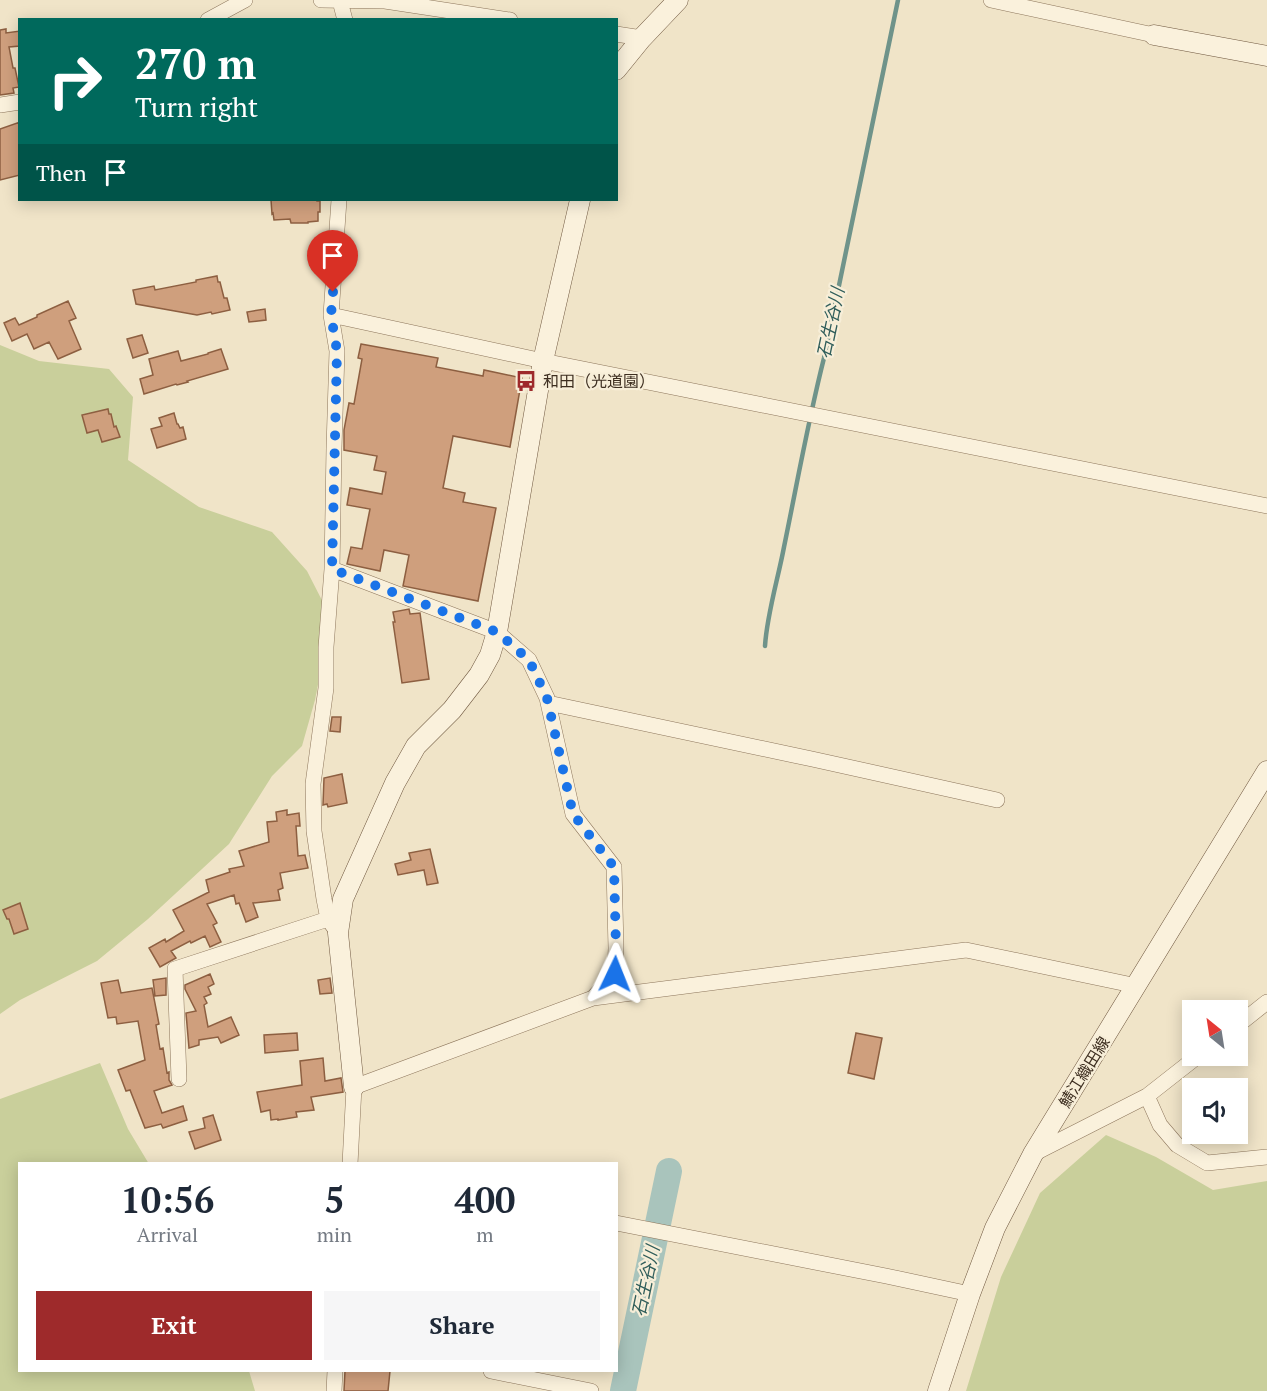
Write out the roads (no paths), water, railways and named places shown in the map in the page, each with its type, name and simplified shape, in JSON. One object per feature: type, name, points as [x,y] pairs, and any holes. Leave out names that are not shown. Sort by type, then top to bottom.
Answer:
[{"type":"street","points":[[212,18],[245,0]]},
{"type":"street","points":[[321,0],[385,1],[497,18]]},
{"type":"street","points":[[618,68],[678,0]]},
{"type":"street","points":[[992,0],[1154,35],[1267,56]]},
{"type":"street","points":[[340,1],[344,18]]},
{"type":"street","points":[[618,34],[642,38]]},
{"type":"street","points":[[0,105],[18,102]]},
{"type":"street","points":[[339,201],[331,315],[337,351],[332,569],[326,647],[326,688],[313,784],[315,831],[324,899],[333,926],[354,1087],[350,1162]]},
{"type":"street","points":[[333,926],[395,783],[416,746],[452,710],[479,675],[490,655],[497,632],[543,361],[580,201]]},
{"type":"street","points":[[331,315],[543,361],[1267,506]]},
{"type":"street","points":[[332,569],[497,632],[529,660],[548,703],[573,814],[614,867],[615,974],[593,998]]},
{"type":"street","points":[[548,703],[997,801]]},
{"type":"street","name":"鯖江織田線","points":[[938,1391],[970,1294],[995,1228],[1034,1154],[1267,771]]},
{"type":"street","points":[[179,1079],[175,969],[333,926]]},
{"type":"street","points":[[354,1087],[593,998],[966,950],[1137,986]]},
{"type":"street","points":[[1248,1017],[1267,1002]]},
{"type":"street","points":[[1034,1154],[1147,1096],[1185,1066]]},
{"type":"street","points":[[1147,1096],[1160,1125],[1177,1145],[1207,1163],[1267,1156]]},
{"type":"street","points":[[618,1223],[970,1294]]},
{"type":"street","points":[[334,1372],[334,1391]]},
{"type":"street","points":[[496,1372],[591,1391]]},
{"type":"waterway","name":"石生谷川","points":[[765,646],[770,609],[898,0]]},
{"type":"waterway","name":"石生谷川","points":[[623,1391],[669,1171]]},
{"type":"place","name":"和田（光道園）","points":[[526,381]]}]
